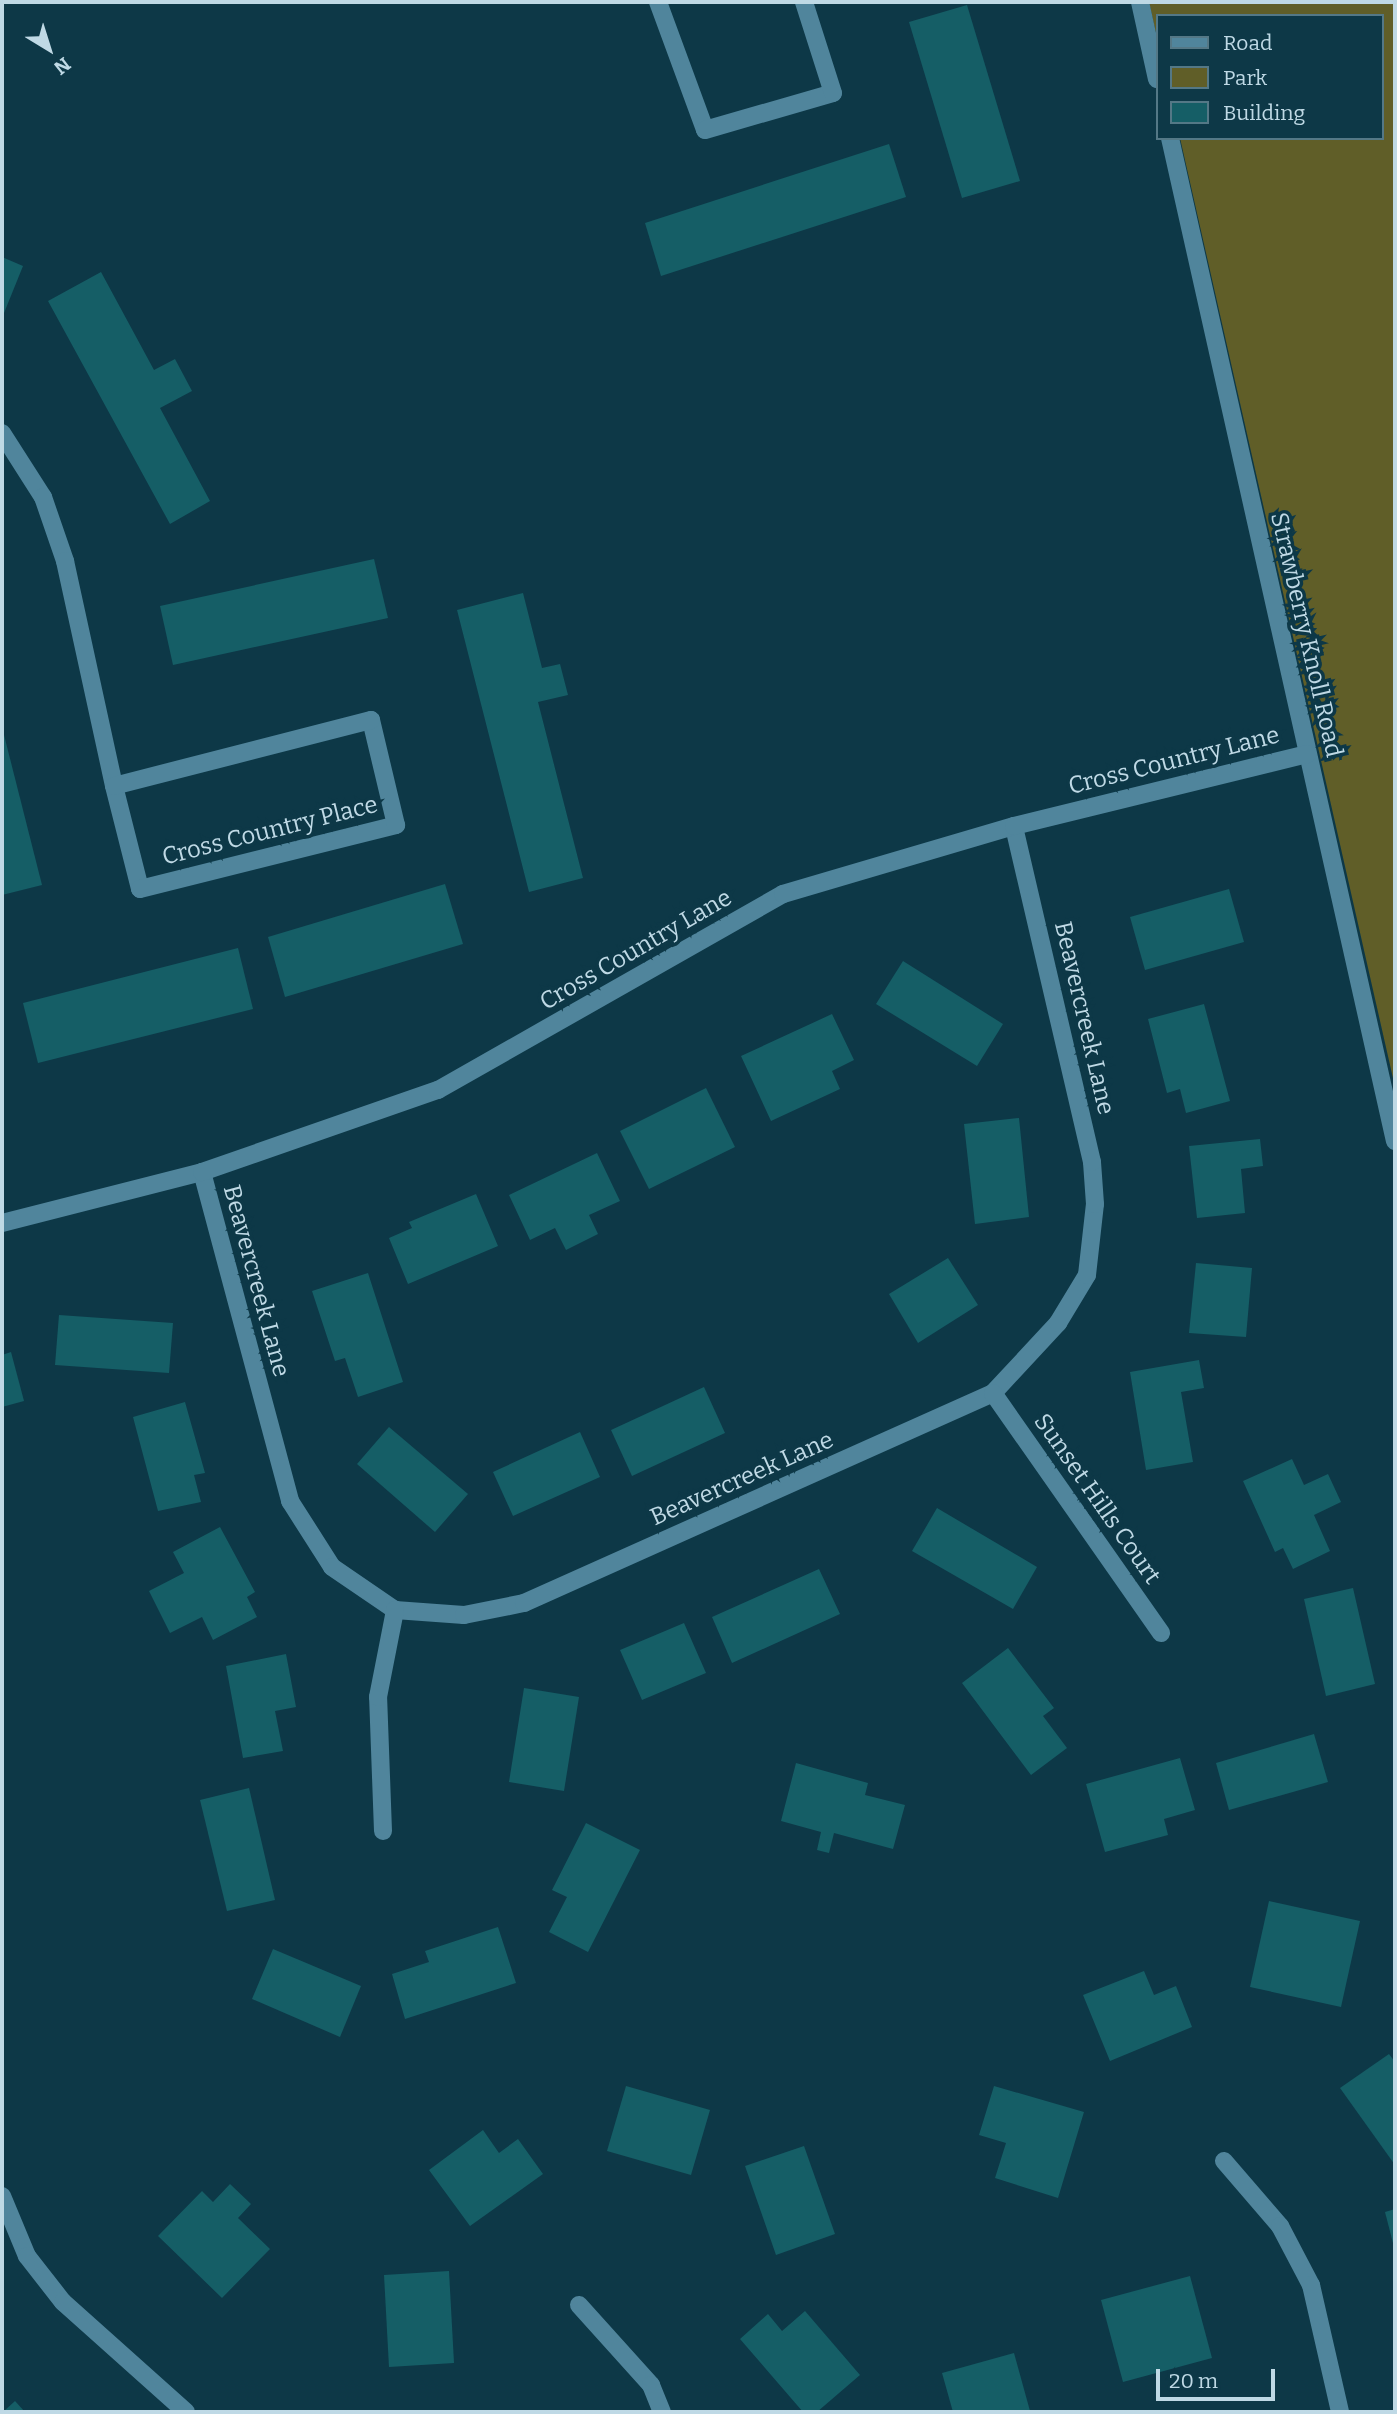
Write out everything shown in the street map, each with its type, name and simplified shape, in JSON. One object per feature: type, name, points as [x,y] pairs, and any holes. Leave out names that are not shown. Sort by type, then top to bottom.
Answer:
[{"type":"street","points":[[658,2],[705,130],[833,93],[804,2]]},
{"type":"street","points":[[1140,2],[1156,74]]},
{"type":"street","name":"Strawberry Knoll Road","points":[[1170,140],[1395,1142]]},
{"type":"street","name":"Cross Country Place","points":[[2,433],[43,498],[65,561],[114,786],[140,889],[396,825],[372,719],[114,786]]},
{"type":"street","name":"Cross Country Lane","points":[[2,1223],[202,1172],[438,1090],[783,894],[1014,825],[1307,754]]},
{"type":"street","name":"Beavercreek Lane","points":[[202,1172],[289,1501],[331,1567],[395,1610],[464,1615],[524,1603],[993,1393],[1058,1323],[1087,1275],[1095,1204],[1092,1161],[1014,825]]},
{"type":"street","name":"Sunset Hills Court","points":[[993,1393],[1161,1633]]},
{"type":"street","points":[[383,1831],[379,1697],[395,1610]]},
{"type":"street","points":[[1224,2161],[1280,2226],[1311,2285],[1339,2412]]},
{"type":"street","points":[[2,2196],[27,2256],[63,2302],[186,2412]]},
{"type":"street","points":[[579,2305],[651,2385],[662,2412]]},
{"type":"green space","points":[[1149,2],[1395,2],[1395,1087],[1180,140],[1383,140],[1383,14],[1156,14],[1156,34]]},
{"type":"building","points":[[967,5],[1020,181],[962,198],[909,22]]},
{"type":"building","points":[[889,144],[906,197],[661,276],[645,223]]},
{"type":"building","points":[[2,257],[23,266],[2,318]]},
{"type":"building","points":[[101,272],[154,370],[175,359],[192,391],[160,408],[210,501],[170,524],[48,301]]},
{"type":"building","points":[[374,559],[388,618],[173,665],[160,606]]},
{"type":"building","points":[[523,593],[542,668],[560,664],[568,695],[538,702],[583,878],[529,892],[457,610]]},
{"type":"building","points":[[2,727],[42,885],[2,895]]},
{"type":"building","points":[[445,884],[463,944],[285,997],[268,937]]},
{"type":"building","points":[[1229,889],[1244,942],[1145,970],[1130,917]]},
{"type":"building","points":[[238,948],[253,1009],[38,1063],[23,1003]]},
{"type":"building","points":[[903,961],[1003,1024],[977,1066],[876,1004]]},
{"type":"building","points":[[1204,1004],[1230,1101],[1186,1113],[1180,1089],[1167,1093],[1148,1019]]},
{"type":"building","points":[[832,1014],[854,1060],[832,1071],[840,1089],[771,1121],[741,1056]]},
{"type":"building","points":[[706,1088],[735,1147],[649,1189],[620,1131]]},
{"type":"building","points":[[1019,1118],[1029,1217],[975,1224],[964,1124]]},
{"type":"building","points":[[1260,1139],[1263,1166],[1241,1169],[1245,1213],[1197,1218],[1189,1146]]},
{"type":"building","points":[[597,1153],[620,1201],[589,1215],[598,1234],[566,1250],[555,1228],[530,1240],[509,1195]]},
{"type":"building","points":[[476,1194],[498,1246],[408,1284],[389,1238],[412,1228],[409,1222]]},
{"type":"building","points":[[948,1258],[978,1305],[918,1343],[889,1294]]},
{"type":"building","points":[[1196,1263],[1252,1268],[1246,1337],[1189,1333]]},
{"type":"building","points":[[368,1273],[403,1382],[358,1397],[345,1358],[335,1361],[312,1291]]},
{"type":"building","points":[[59,1315],[173,1323],[169,1373],[55,1365]]},
{"type":"building","points":[[11,1352],[24,1401],[2,1407],[2,1355]]},
{"type":"building","points":[[1199,1360],[1204,1388],[1181,1392],[1193,1462],[1146,1470],[1130,1372]]},
{"type":"building","points":[[704,1387],[725,1433],[632,1476],[611,1430]]},
{"type":"building","points":[[185,1402],[205,1473],[194,1475],[201,1502],[158,1511],[133,1417]]},
{"type":"building","points":[[389,1427],[468,1494],[435,1532],[357,1464]]},
{"type":"building","points":[[580,1432],[600,1477],[513,1516],[493,1472]]},
{"type":"building","points":[[1292,1459],[1304,1485],[1328,1474],[1341,1502],[1314,1515],[1330,1551],[1293,1569],[1283,1548],[1275,1552],[1243,1481]]},
{"type":"building","points":[[937,1508],[1037,1567],[1013,1609],[912,1551]]},
{"type":"building","points":[[220,1527],[255,1592],[247,1597],[257,1617],[213,1640],[202,1617],[170,1633],[149,1591],[184,1573],[173,1552]]},
{"type":"building","points":[[819,1569],[840,1614],[732,1663],[712,1617]]},
{"type":"building","points":[[1353,1588],[1375,1684],[1326,1696],[1304,1599]]},
{"type":"building","points":[[684,1623],[706,1673],[642,1700],[620,1650]]},
{"type":"building","points":[[1008,1648],[1054,1708],[1043,1716],[1067,1748],[1031,1775],[962,1683]]},
{"type":"building","points":[[286,1654],[296,1707],[275,1711],[283,1751],[243,1758],[226,1666]]},
{"type":"building","points":[[524,1688],[579,1697],[564,1791],[509,1782]]},
{"type":"building","points":[[1314,1734],[1328,1782],[1229,1810],[1216,1763]]},
{"type":"building","points":[[1180,1758],[1195,1810],[1164,1819],[1168,1835],[1105,1852],[1086,1784]]},
{"type":"building","points":[[796,1763],[868,1783],[865,1795],[905,1805],[893,1849],[834,1833],[829,1853],[817,1850],[821,1832],[781,1821]]},
{"type":"building","points":[[249,1788],[275,1900],[227,1911],[200,1800]]},
{"type":"building","points":[[586,1823],[640,1850],[588,1952],[549,1932],[567,1897],[552,1890]]},
{"type":"building","points":[[1269,1901],[1360,1921],[1341,2007],[1250,1987]]},
{"type":"building","points":[[498,1927],[516,1983],[405,2019],[392,1974],[429,1962],[425,1951]]},
{"type":"building","points":[[273,1949],[361,1986],[340,2037],[252,1999]]},
{"type":"building","points":[[1144,1971],[1154,1995],[1176,1986],[1192,2027],[1110,2061],[1083,1995]]},
{"type":"building","points":[[1389,2054],[1395,2062],[1395,2165],[1340,2088]]},
{"type":"building","points":[[626,2086],[710,2110],[691,2175],[607,2151]]},
{"type":"building","points":[[994,2086],[1084,2112],[1058,2198],[995,2178],[1006,2143],[979,2135]]},
{"type":"building","points":[[483,2130],[499,2153],[518,2139],[543,2174],[470,2226],[429,2170]]},
{"type":"building","points":[[804,2146],[835,2234],[776,2255],[745,2166]]},
{"type":"building","points":[[230,2184],[251,2204],[238,2218],[270,2249],[222,2298],[158,2236],[202,2191],[213,2202]]},
{"type":"building","points":[[1395,2209],[1395,2246],[1394,2247],[1385,2212]]},
{"type":"building","points":[[449,2271],[454,2363],[389,2367],[384,2275]]},
{"type":"building","points":[[1190,2276],[1212,2358],[1123,2382],[1101,2300]]},
{"type":"building","points":[[805,2311],[860,2375],[817,2412],[803,2412],[740,2339],[768,2314],[782,2331]]},
{"type":"building","points":[[1014,2353],[1030,2411],[953,2412],[942,2373]]},
{"type":"building","points":[[15,2401],[25,2412],[3,2412]]}]
